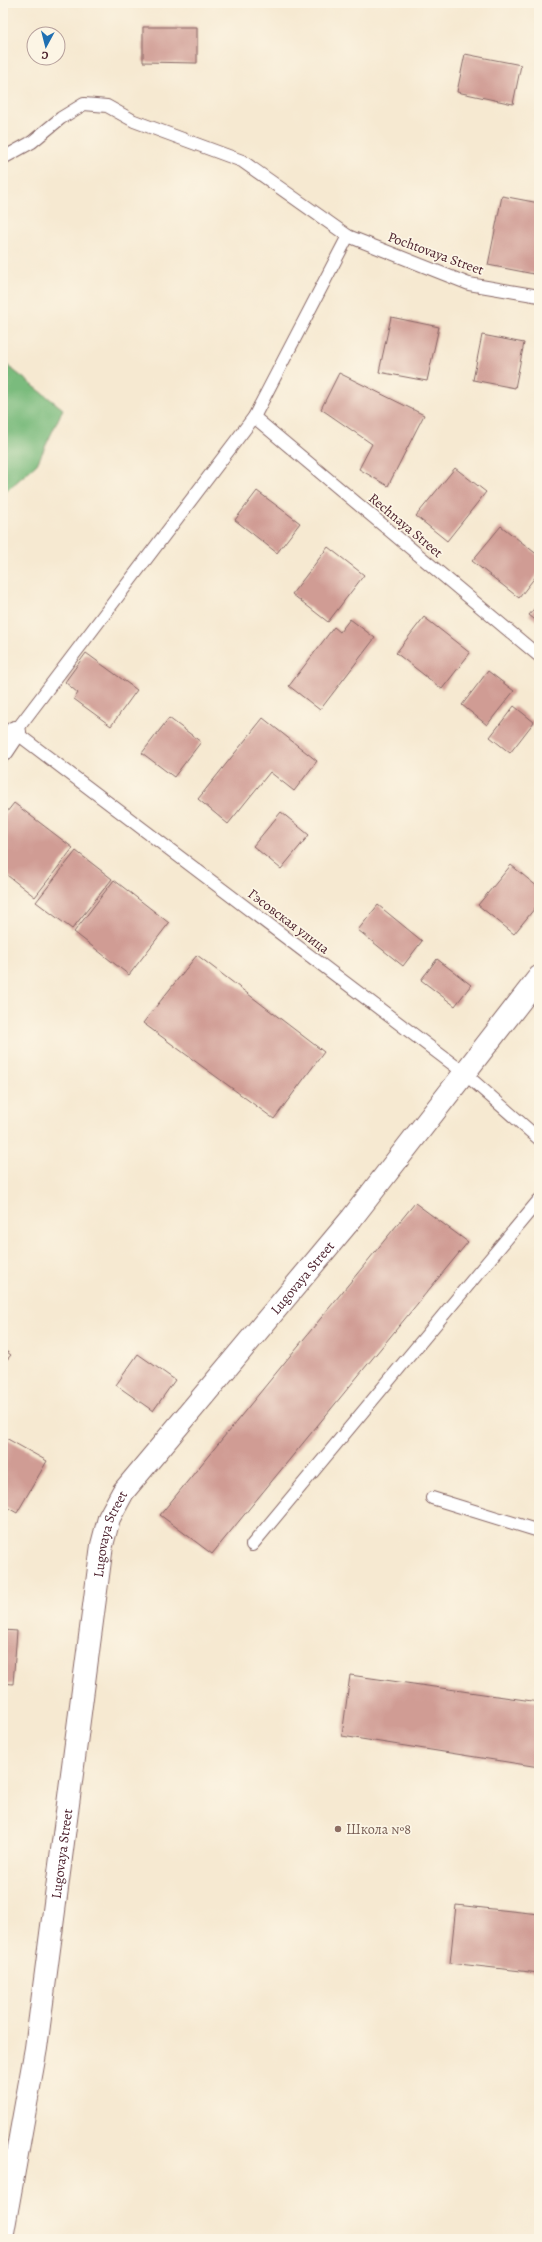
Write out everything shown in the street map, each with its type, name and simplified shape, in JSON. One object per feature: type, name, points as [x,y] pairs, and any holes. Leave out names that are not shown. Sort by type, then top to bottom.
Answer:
[{"type":"street","points":[[3,750],[15,732]]},
{"type":"street","name":"Lugovaya Street","points":[[3,2232],[36,2048],[102,1545],[109,1518],[123,1492],[352,1218],[463,1072],[539,977]]},
{"type":"lane","name":"Pochtovaya Street","points":[[3,158],[32,142],[62,118],[84,104],[107,106],[134,121],[242,161],[348,236],[469,284],[539,296]]},
{"type":"lane","points":[[15,732],[254,418],[348,236]]},
{"type":"lane","name":"Rechnaya Street","points":[[254,418],[539,656]]},
{"type":"lane","name":"Гэсовская улица","points":[[15,732],[463,1072],[539,1139]]},
{"type":"lane","points":[[252,1545],[539,1200]]},
{"type":"lane","points":[[432,1498],[539,1531]]},
{"type":"green space","points":[[3,362],[63,409],[37,464],[3,494]]},
{"type":"building","points":[[143,27],[197,27],[197,63],[143,62]]},
{"type":"building","points":[[465,54],[521,65],[513,104],[457,92]]},
{"type":"building","points":[[502,196],[539,203],[539,275],[488,265]]},
{"type":"building","points":[[391,317],[439,327],[427,381],[379,372]]},
{"type":"building","points":[[482,335],[524,343],[515,388],[473,380]]},
{"type":"building","points":[[339,373],[424,415],[388,486],[359,469],[372,444],[321,409]]},
{"type":"building","points":[[455,468],[486,492],[447,541],[416,516]]},
{"type":"building","points":[[257,491],[300,523],[277,553],[235,520]]},
{"type":"building","points":[[501,526],[539,556],[539,572],[519,598],[472,561]]},
{"type":"building","points":[[328,547],[364,575],[328,622],[292,594]]},
{"type":"building","points":[[539,603],[539,623],[529,615]]},
{"type":"building","points":[[424,617],[470,653],[442,689],[396,653]]},
{"type":"building","points":[[350,619],[375,638],[320,710],[289,686],[334,627],[340,632]]},
{"type":"building","points":[[86,653],[137,690],[111,726],[74,699],[78,693],[65,682]]},
{"type":"building","points":[[488,671],[514,691],[487,725],[462,705]]},
{"type":"building","points":[[514,706],[534,722],[510,753],[490,737]]},
{"type":"building","points":[[169,718],[201,742],[174,777],[142,753]]},
{"type":"building","points":[[263,718],[317,761],[294,791],[270,772],[228,824],[198,799]]},
{"type":"building","points":[[14,803],[73,848],[35,897],[3,872],[3,817]]},
{"type":"building","points":[[281,812],[309,835],[281,869],[253,846]]},
{"type":"building","points":[[76,851],[112,879],[72,929],[36,902]]},
{"type":"building","points":[[511,865],[539,888],[539,903],[514,934],[478,905]]},
{"type":"building","points":[[114,880],[169,923],[129,975],[74,932]]},
{"type":"building","points":[[378,905],[422,941],[403,966],[358,930]]},
{"type":"building","points":[[197,955],[324,1052],[274,1119],[143,1023]]},
{"type":"building","points":[[437,959],[471,985],[455,1006],[421,980]]},
{"type":"building","points":[[415,1203],[468,1242],[212,1554],[160,1515]]},
{"type":"building","points":[[3,1349],[11,1355],[3,1364]]},
{"type":"building","points":[[138,1354],[175,1380],[153,1411],[116,1385]]},
{"type":"building","points":[[4,1437],[47,1461],[17,1513],[3,1505]]},
{"type":"building","points":[[3,1630],[17,1631],[13,1684],[3,1683]]},
{"type":"building","points":[[350,1675],[539,1702],[539,1767],[342,1736]]},
{"type":"building","points":[[456,1905],[539,1914],[539,1973],[450,1963]]},
{"type":"place","name":"Школа №8","points":[[338,1829]]}]
